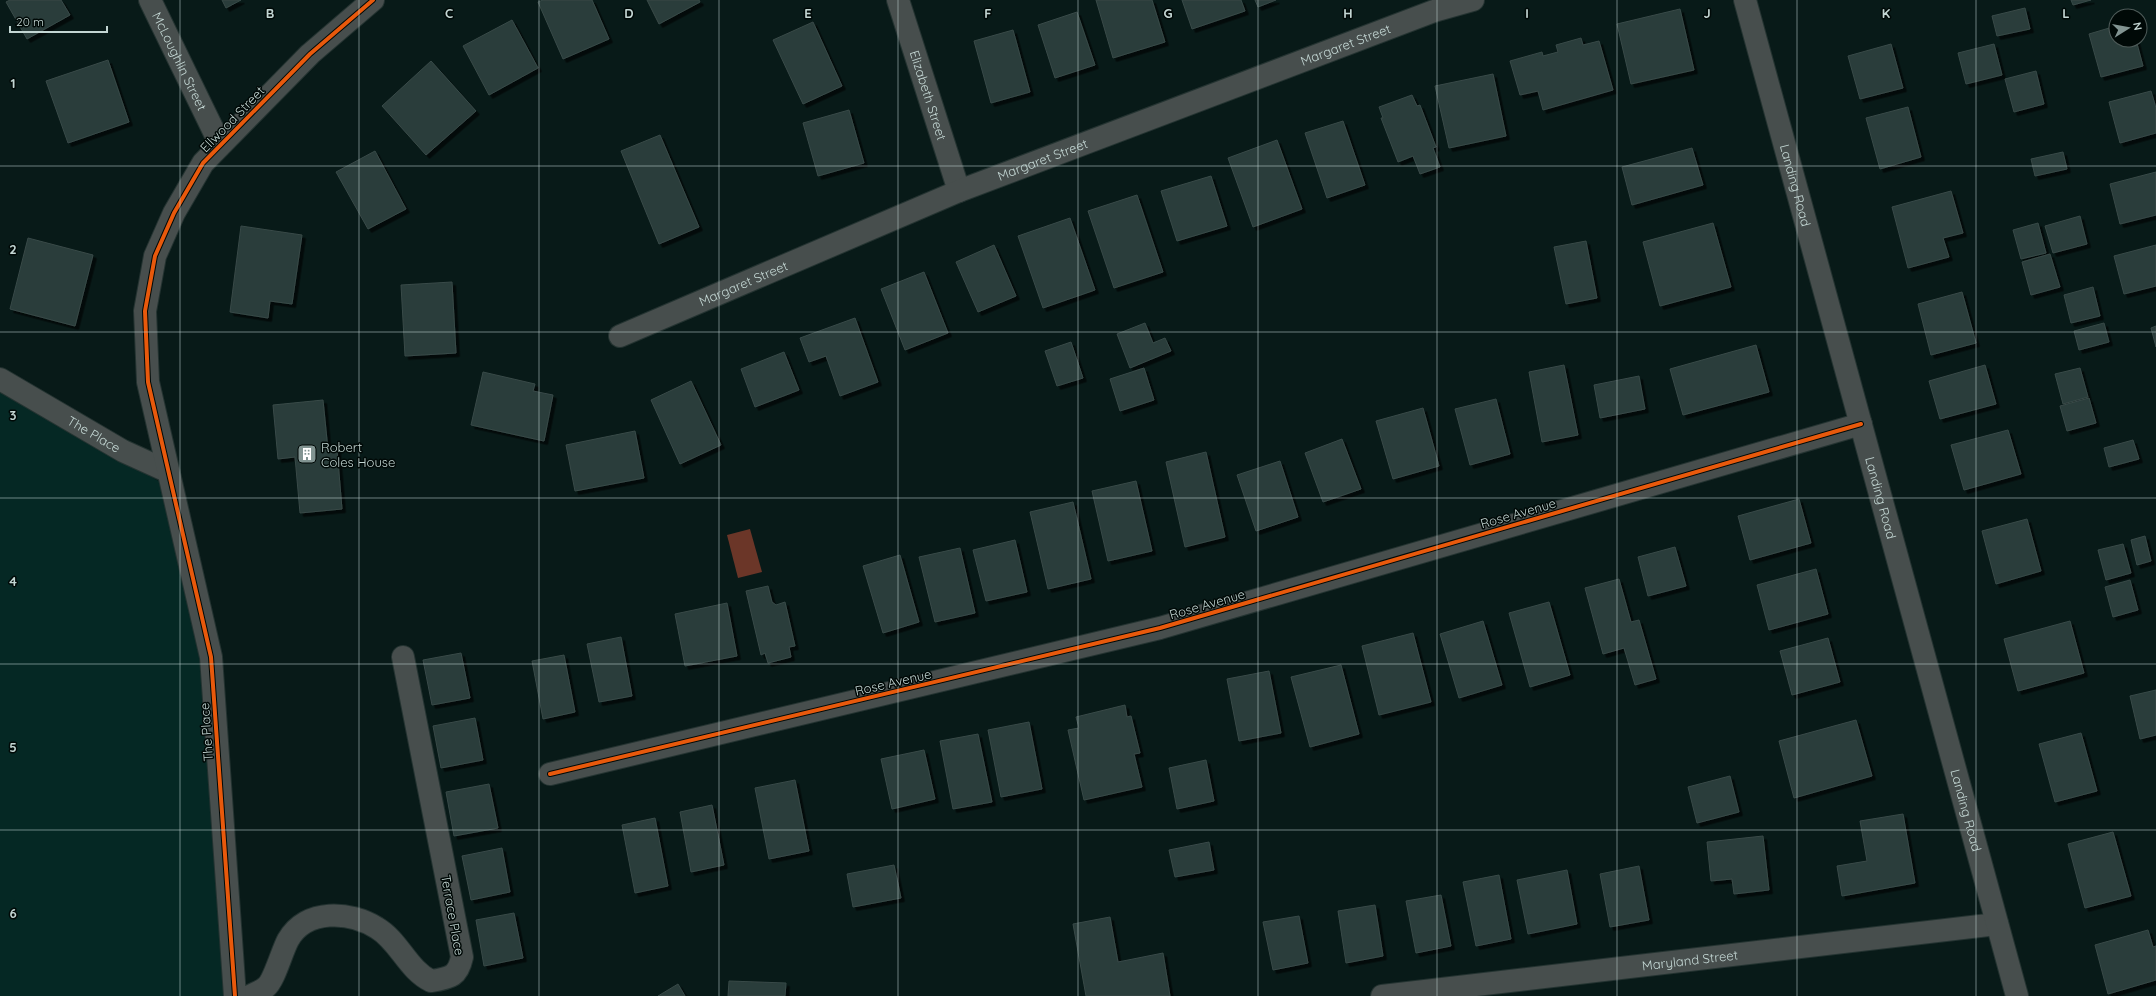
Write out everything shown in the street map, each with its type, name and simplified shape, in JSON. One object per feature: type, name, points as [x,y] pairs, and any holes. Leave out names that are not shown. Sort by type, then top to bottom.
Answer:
[{"type":"street","name":"McLoughlin Street","points":[[150,0],[220,144]]},
{"type":"street","name":"Ellwood Street","points":[[167,471],[148,382],[145,311],[154,256],[174,213],[203,163],[310,54],[373,0]]},
{"type":"street","name":"Elizabeth Street","points":[[898,0],[959,191]]},
{"type":"street","name":"Margaret Street","points":[[620,336],[959,191],[1434,11],[1472,0]]},
{"type":"street","name":"Landing Road","points":[[1745,0],[2017,996]]},
{"type":"street","name":"The Place","points":[[0,379],[123,451],[167,471],[211,657],[235,996]]},
{"type":"street","name":"Rose Avenue","points":[[550,774],[1160,628],[1861,424]]},
{"type":"street","name":"Terrace Place","points":[[250,996],[267,987],[288,940],[297,928],[314,918],[335,915],[361,920],[378,928],[398,946],[417,971],[431,981],[443,979],[455,974],[459,969],[462,957],[403,657]]},
{"type":"street","name":"Maryland Street","points":[[1382,996],[1997,924]]},
{"type":"shaded area","points":[[0,388],[160,482],[202,657],[229,996],[0,996]]},
{"type":"shaded area","points":[[750,529],[762,572],[738,578],[727,535]]},
{"type":"building","points":[[10,0],[61,0],[70,15],[27,39],[6,2]]},
{"type":"building","points":[[222,0],[241,0],[226,8]]},
{"type":"building","points":[[543,0],[592,0],[609,39],[563,59],[538,2]]},
{"type":"building","points":[[647,0],[699,0],[700,2],[659,24]]},
{"type":"building","points":[[1096,0],[1152,0],[1165,42],[1113,58]]},
{"type":"building","points":[[1182,0],[1241,0],[1245,11],[1192,29]]},
{"type":"building","points":[[1255,0],[1276,0],[1258,7]]},
{"type":"building","points":[[2071,0],[2091,0],[2073,5]]},
{"type":"building","points":[[2025,8],[2030,29],[1997,36],[1992,16]]},
{"type":"building","points":[[1680,9],[1694,70],[1631,84],[1617,24]]},
{"type":"building","points":[[1077,12],[1095,65],[1055,78],[1038,25]]},
{"type":"building","points":[[512,20],[538,68],[489,95],[463,46]]},
{"type":"building","points":[[813,22],[842,86],[803,104],[773,40]]},
{"type":"building","points":[[2108,28],[2108,48],[2138,48],[2143,66],[2101,77],[2089,34]]},
{"type":"building","points":[[1013,30],[1030,92],[991,103],[974,41]]},
{"type":"building","points":[[1581,38],[1583,45],[1599,41],[1613,90],[1543,110],[1538,91],[1520,95],[1510,61],[1542,52],[1543,56],[1558,52],[1556,45]]},
{"type":"building","points":[[1891,44],[1903,88],[1860,99],[1848,56]]},
{"type":"building","points":[[1994,44],[2002,75],[1966,84],[1958,53]]},
{"type":"building","points":[[108,60],[129,122],[68,143],[46,81]]},
{"type":"building","points":[[431,61],[476,111],[426,155],[382,106]]},
{"type":"building","points":[[2036,71],[2044,104],[2014,112],[2005,79]]},
{"type":"building","points":[[1493,74],[1506,136],[1449,148],[1435,86]]},
{"type":"building","points":[[2151,91],[2156,108],[2156,133],[2120,143],[2109,102]]},
{"type":"building","points":[[1412,95],[1417,106],[1420,105],[1436,147],[1433,148],[1440,167],[1420,174],[1413,156],[1398,162],[1381,118],[1383,118],[1379,107]]},
{"type":"building","points":[[1908,107],[1921,157],[1880,169],[1866,118]]},
{"type":"building","points":[[849,110],[864,163],[818,176],[803,123]]},
{"type":"building","points":[[1343,121],[1365,185],[1327,198],[1305,133]]},
{"type":"building","points":[[660,135],[699,227],[659,244],[621,151]]},
{"type":"building","points":[[1277,140],[1302,209],[1253,227],[1228,158]]},
{"type":"building","points":[[1692,148],[1703,185],[1632,205],[1622,167]]},
{"type":"building","points":[[375,151],[406,209],[368,229],[336,172]]},
{"type":"building","points":[[2063,152],[2067,169],[2035,176],[2031,159]]},
{"type":"building","points":[[2156,172],[2156,215],[2120,224],[2110,184]]},
{"type":"building","points":[[1211,176],[1227,226],[1177,241],[1161,191]]},
{"type":"building","points":[[1951,191],[1963,233],[1943,238],[1949,257],[1908,268],[1892,207]]},
{"type":"building","points":[[1137,195],[1163,272],[1114,288],[1088,211]]},
{"type":"building","points":[[2080,216],[2087,244],[2053,253],[2045,226]]},
{"type":"building","points":[[1070,218],[1095,290],[1043,308],[1018,236]]},
{"type":"building","points":[[1713,223],[1731,287],[1660,306],[1643,242]]},
{"type":"building","points":[[2038,223],[2046,253],[2021,259],[2013,230]]},
{"type":"building","points":[[241,226],[302,235],[292,304],[270,301],[268,318],[230,312]]},
{"type":"building","points":[[28,238],[93,255],[75,326],[10,309]]},
{"type":"building","points":[[1586,241],[1597,298],[1566,304],[1554,247]]},
{"type":"building","points":[[994,245],[1016,296],[978,312],[956,262]]},
{"type":"building","points":[[2156,245],[2156,286],[2124,294],[2114,256]]},
{"type":"building","points":[[2050,254],[2060,287],[2031,295],[2022,262]]},
{"type":"building","points":[[924,272],[948,333],[905,350],[881,289]]},
{"type":"building","points":[[452,282],[456,353],[405,356],[401,285]]},
{"type":"building","points":[[2093,287],[2100,316],[2071,323],[2064,295]]},
{"type":"building","points":[[1962,292],[1976,343],[1931,355],[1918,304]]},
{"type":"building","points":[[855,318],[878,382],[840,396],[826,356],[809,362],[800,338]]},
{"type":"building","points":[[1145,323],[1153,343],[1165,338],[1171,351],[1130,368],[1117,334]]},
{"type":"building","points":[[2104,323],[2109,342],[2079,350],[2074,331]]},
{"type":"building","points":[[2156,326],[2156,347],[2151,328]]},
{"type":"building","points":[[1071,342],[1083,378],[1057,386],[1045,351]]},
{"type":"building","points":[[1756,345],[1769,392],[1683,415],[1670,369]]},
{"type":"building","points":[[784,352],[799,390],[755,407],[741,369]]},
{"type":"building","points":[[1564,365],[1578,435],[1542,442],[1529,372]]},
{"type":"building","points":[[1985,365],[1996,404],[1940,419],[1929,381]]},
{"type":"building","points":[[1144,368],[1154,400],[1120,411],[1110,379]]},
{"type":"building","points":[[2080,368],[2088,397],[2063,404],[2055,374]]},
{"type":"building","points":[[483,372],[535,384],[533,391],[553,395],[544,441],[471,425]]},
{"type":"building","points":[[1639,376],[1645,409],[1600,418],[1594,385]]},
{"type":"building","points":[[691,381],[721,445],[680,464],[651,400]]},
{"type":"building","points":[[2089,398],[2096,423],[2067,431],[2060,406]]},
{"type":"building","points":[[1496,399],[1510,454],[1470,465],[1455,409]]},
{"type":"building","name":"Robert Coles House","points":[[323,400],[328,450],[337,449],[342,509],[300,513],[295,457],[278,459],[273,405]]},
{"type":"building","points":[[1423,408],[1439,466],[1393,479],[1376,421]]},
{"type":"building","points":[[2008,430],[2021,474],[1964,490],[1951,445]]},
{"type":"building","points":[[635,431],[644,478],[575,491],[566,445]]},
{"type":"building","points":[[1342,439],[1361,489],[1323,502],[1305,453]]},
{"type":"building","points":[[2133,440],[2139,459],[2109,467],[2104,448]]},
{"type":"building","points":[[1206,452],[1225,537],[1185,547],[1166,462]]},
{"type":"building","points":[[1280,461],[1298,517],[1256,531],[1237,475]]},
{"type":"building","points":[[1136,481],[1152,551],[1108,561],[1092,491]]},
{"type":"building","points":[[1799,499],[1811,543],[1750,560],[1738,516]]},
{"type":"building","points":[[1073,502],[1091,579],[1048,589],[1030,512]]},
{"type":"building","points":[[2027,519],[2041,571],[1996,584],[1982,531]]},
{"type":"building","points":[[2145,536],[2151,561],[2137,565],[2131,540]]},
{"type":"building","points":[[1015,540],[1027,592],[986,601],[973,550]]},
{"type":"building","points":[[2123,544],[2131,573],[2106,580],[2098,550]]},
{"type":"building","points":[[1675,547],[1686,586],[1648,596],[1638,557]]},
{"type":"building","points":[[960,548],[975,613],[935,622],[919,557]]},
{"type":"building","points":[[900,555],[919,622],[883,633],[863,566]]},
{"type":"building","points":[[1816,569],[1828,614],[1769,630],[1757,585]]},
{"type":"building","points":[[1619,579],[1631,622],[1639,620],[1656,679],[1635,685],[1624,648],[1603,654],[1585,588]]},
{"type":"building","points":[[2130,580],[2138,610],[2113,617],[2105,587]]},
{"type":"building","points":[[768,586],[772,602],[776,605],[785,602],[795,646],[789,647],[791,657],[768,663],[765,653],[761,655],[746,591]]},
{"type":"building","points":[[1549,602],[1570,675],[1530,687],[1509,613]]},
{"type":"building","points":[[727,603],[737,656],[685,666],[675,614]]},
{"type":"building","points":[[1483,621],[1502,685],[1459,698],[1440,634]]},
{"type":"building","points":[[2070,621],[2084,673],[2018,691],[2004,639]]},
{"type":"building","points":[[1413,633],[1431,702],[1379,715],[1362,646]]},
{"type":"building","points":[[621,637],[632,696],[599,702],[587,644]]},
{"type":"building","points":[[1828,638],[1840,682],[1792,695],[1780,651]]},
{"type":"building","points":[[461,653],[470,698],[432,705],[423,660]]},
{"type":"building","points":[[564,655],[575,712],[543,719],[532,661]]},
{"type":"building","points":[[1341,665],[1359,734],[1310,747],[1291,677]]},
{"type":"building","points":[[1269,671],[1281,733],[1239,741],[1227,679]]},
{"type":"building","points":[[2156,690],[2156,735],[2140,739],[2130,696]]},
{"type":"building","points":[[1125,705],[1127,717],[1131,716],[1140,753],[1134,754],[1142,787],[1084,800],[1068,730],[1079,728],[1076,717]]},
{"type":"building","points":[[475,718],[483,760],[441,768],[433,726]]},
{"type":"building","points":[[1856,720],[1872,776],[1794,798],[1779,741]]},
{"type":"building","points":[[1029,722],[1042,789],[1001,797],[988,730]]},
{"type":"building","points":[[2081,733],[2097,791],[2055,802],[2039,744]]},
{"type":"building","points":[[978,734],[992,802],[953,809],[940,741]]},
{"type":"building","points":[[924,750],[935,799],[892,809],[881,759]]},
{"type":"building","points":[[1206,760],[1214,801],[1177,809],[1169,768]]},
{"type":"building","points":[[1730,776],[1739,812],[1697,823],[1688,787]]},
{"type":"building","points":[[795,780],[809,851],[769,859],[755,788]]},
{"type":"building","points":[[489,784],[498,828],[454,836],[446,792]]},
{"type":"building","points":[[712,805],[724,865],[691,872],[680,812]]},
{"type":"building","points":[[1903,814],[1915,883],[1842,896],[1837,866],[1867,861],[1860,821]]},
{"type":"building","points":[[655,818],[668,886],[635,893],[622,825]]},
{"type":"building","points":[[2113,832],[2131,896],[2085,908],[2068,844]]},
{"type":"building","points":[[1763,836],[1769,890],[1734,894],[1732,879],[1711,881],[1707,842]]},
{"type":"building","points":[[1209,842],[1214,870],[1175,877],[1169,850]]},
{"type":"building","points":[[502,848],[510,892],[471,900],[462,856]]},
{"type":"building","points":[[894,865],[901,898],[853,907],[847,874]]},
{"type":"building","points":[[1639,866],[1649,920],[1610,927],[1600,874]]},
{"type":"building","points":[[1567,870],[1577,924],[1528,934],[1517,880]]},
{"type":"building","points":[[1499,875],[1511,939],[1476,946],[1463,882]]},
{"type":"building","points":[[1441,895],[1451,946],[1416,953],[1406,901]]},
{"type":"building","points":[[1375,905],[1383,956],[1346,963],[1338,911]]},
{"type":"building","points":[[514,913],[523,958],[484,966],[476,920]]},
{"type":"building","points":[[1299,916],[1308,963],[1273,970],[1263,922]]},
{"type":"building","points":[[1110,917],[1118,962],[1163,953],[1170,996],[1086,996],[1073,924]]},
{"type":"building","points":[[2148,930],[2153,947],[2156,946],[2156,980],[2108,994],[2095,945]]},
{"type":"building","points":[[729,981],[786,983],[785,996],[728,996]]},
{"type":"building","points":[[678,984],[685,996],[658,996]]},
{"type":"cycle path","points":[[235,996],[211,657],[148,382],[145,311],[155,256],[174,213],[203,163],[310,54],[373,0]]},
{"type":"cycle path","points":[[550,774],[1160,628],[1861,424]]},
{"type":"place","name":"Robert Coles House","points":[[307,454]]}]
